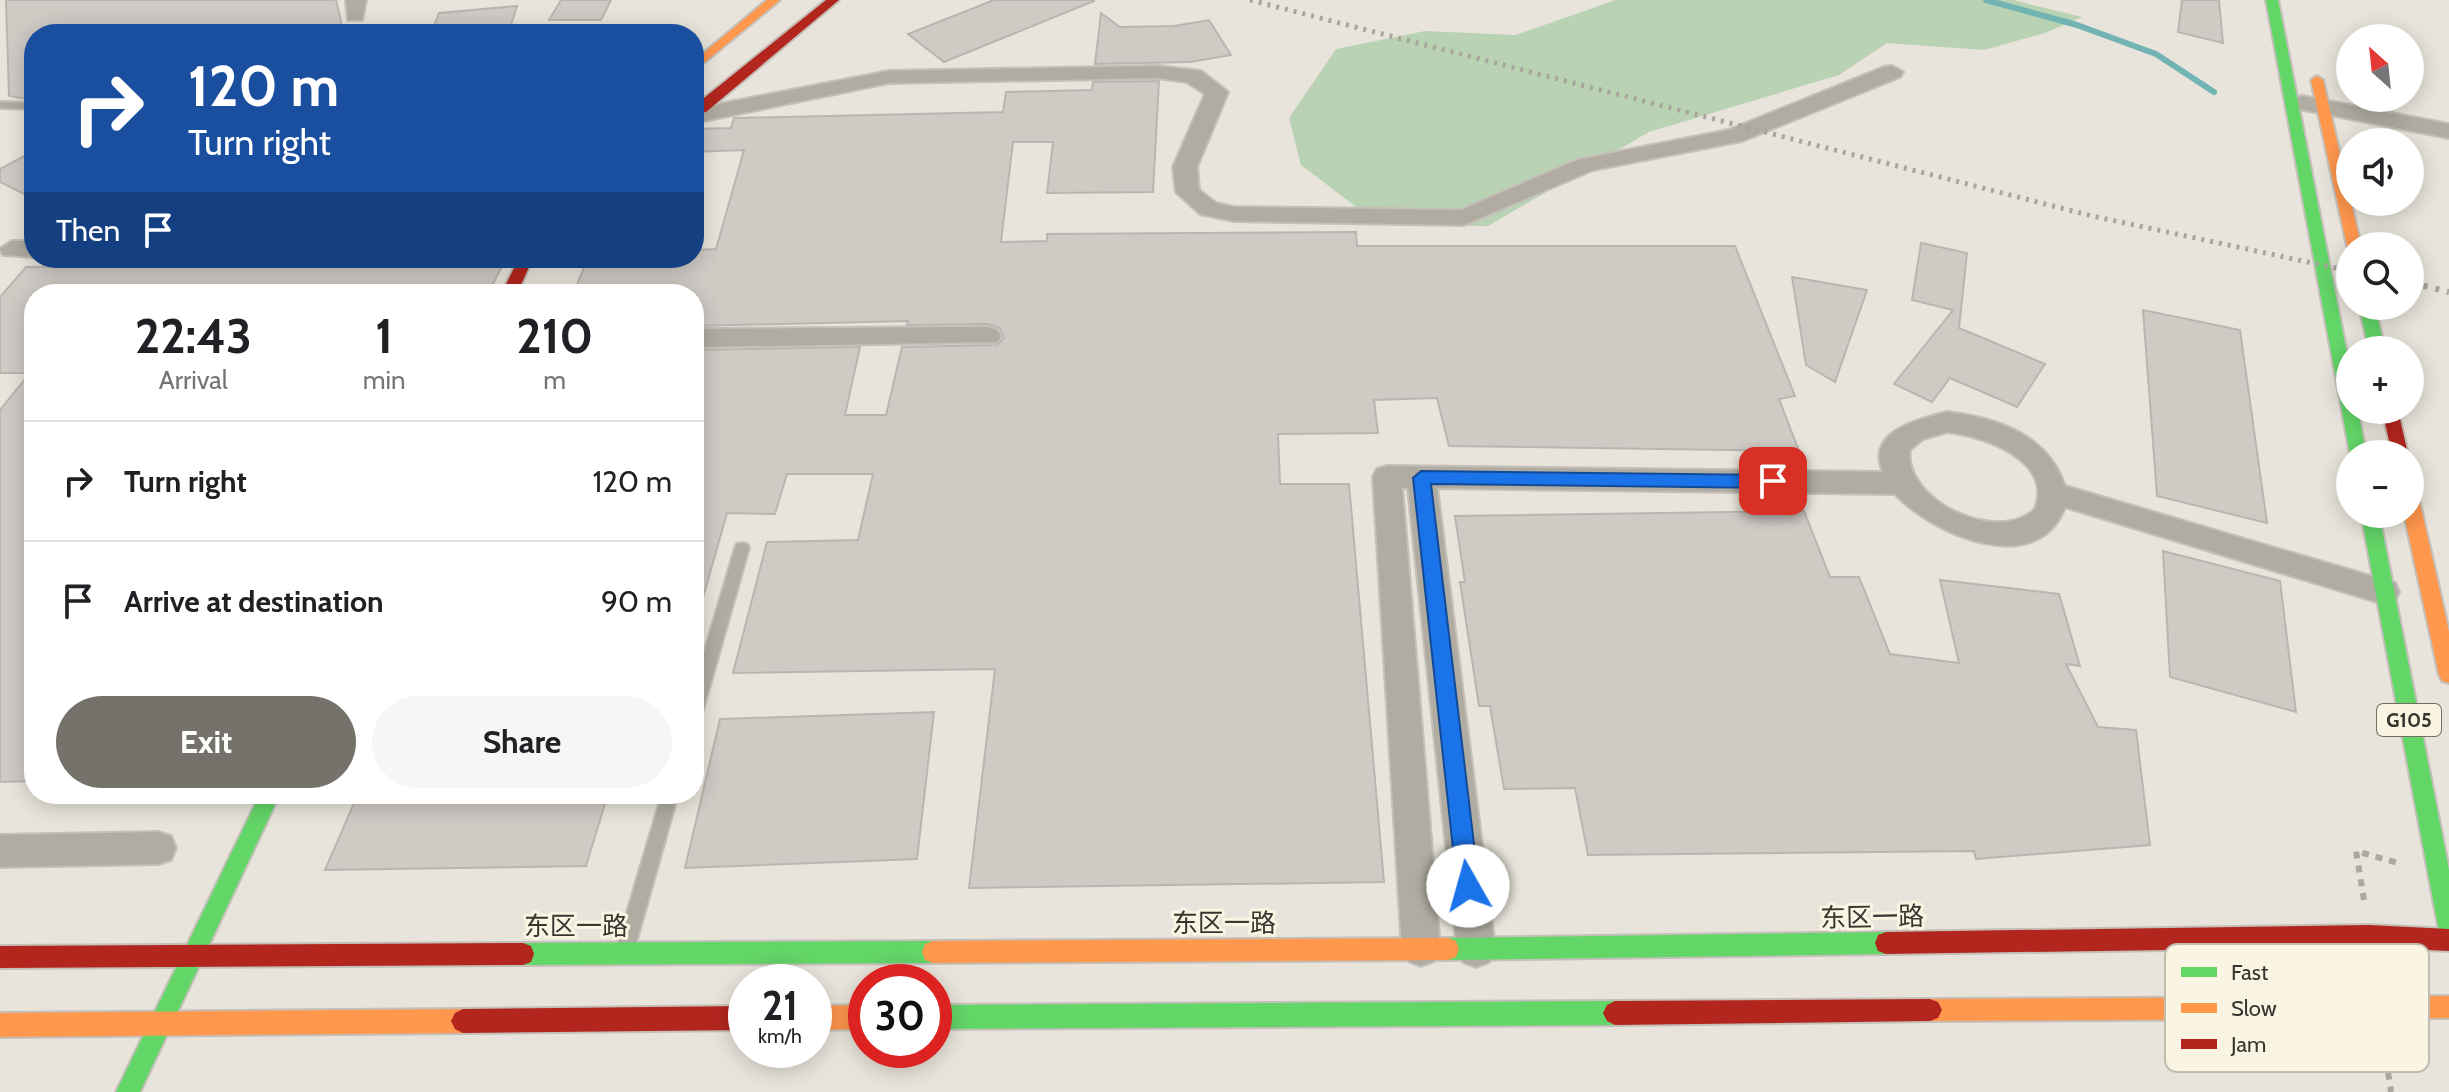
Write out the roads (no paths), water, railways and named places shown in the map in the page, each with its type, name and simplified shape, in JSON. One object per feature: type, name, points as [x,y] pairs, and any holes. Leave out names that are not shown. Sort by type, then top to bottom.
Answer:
[{"type":"main road","points":[[712,27],[746,0]]},
{"type":"main road","points":[[704,107],[833,0]]},
{"type":"main road","points":[[2272,0],[2355,440]]},
{"type":"main road","points":[[704,60],[782,4]]},
{"type":"main road","points":[[704,81],[782,4]]},
{"type":"main road","points":[[2313,61],[2351,232]]},
{"type":"main road","name":"G105","points":[[2373,528],[2449,926]]},
{"type":"main road","name":"G105","points":[[2416,528],[2449,675]]},
{"type":"main road","points":[[128,1092],[265,804]]},
{"type":"main road","name":"东区一路","points":[[0,957],[1476,949],[2369,936],[2449,940]]},
{"type":"main road","points":[[1320,949],[1321,975]]},
{"type":"main road","points":[[952,1017],[1323,1008],[2165,1007]]},
{"type":"main road","points":[[2429,1007],[2449,1007]]},
{"type":"main road","points":[[0,1025],[728,1018]]},
{"type":"street","points":[[704,114],[889,77],[1158,72],[1193,76],[1217,92],[1185,167],[1188,192],[1208,209],[1234,214],[1464,218],[1585,165],[1654,149],[1734,136],[1892,72]]},
{"type":"street","points":[[2292,101],[2449,131]]},
{"type":"street","points":[[704,338],[988,336]]},
{"type":"street","points":[[1947,422],[1986,429],[2023,447],[2041,464],[2054,502],[2048,517],[2033,528],[2012,534],[1987,534],[1960,528],[1935,516],[1914,501],[1900,483],[1896,448],[1906,434],[1924,425],[1947,422]]},
{"type":"street","points":[[1421,948],[1387,477],[1900,483]]},
{"type":"street","points":[[1421,478],[1476,949]]},
{"type":"street","points":[[2053,493],[2384,592]]},
{"type":"street","points":[[0,851],[158,848]]},
{"type":"lane","points":[[0,105],[24,106]]},
{"type":"lane","points":[[704,679],[742,548]]},
{"type":"lane","points":[[624,952],[667,804]]},
{"type":"waterway","points":[[1986,0],[2077,25],[2156,54],[2214,92]]},
{"type":"railway","points":[[1250,0],[2092,216],[2336,268]]},
{"type":"railway","points":[[2424,286],[2449,292]]}]
